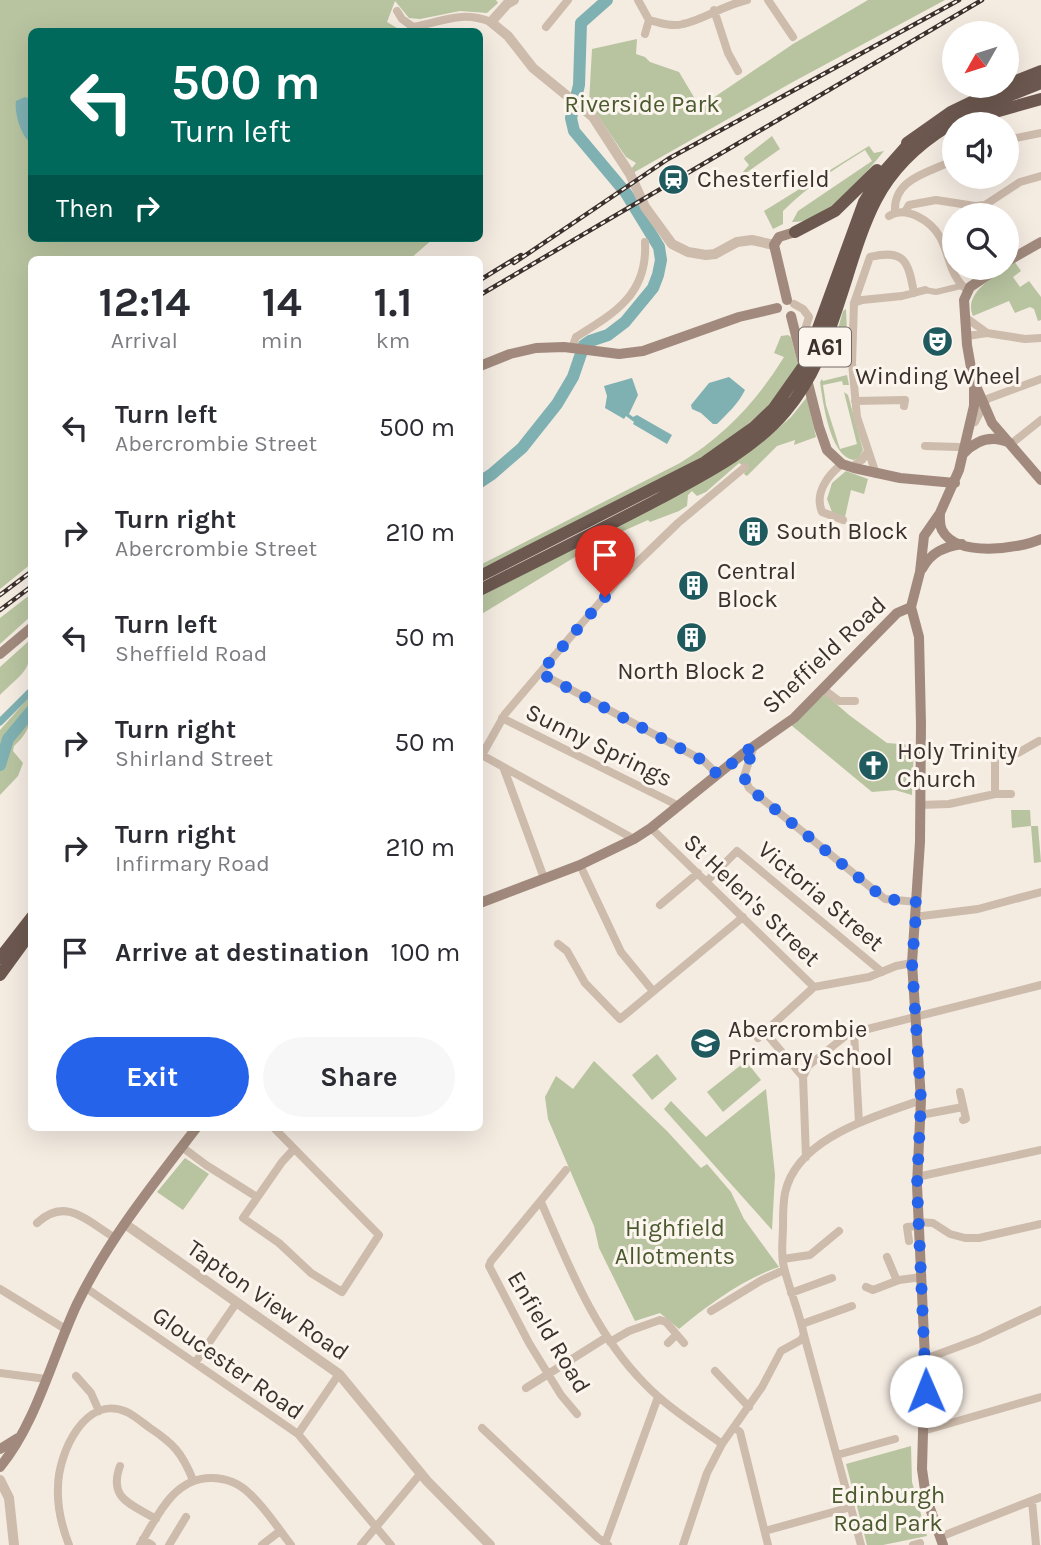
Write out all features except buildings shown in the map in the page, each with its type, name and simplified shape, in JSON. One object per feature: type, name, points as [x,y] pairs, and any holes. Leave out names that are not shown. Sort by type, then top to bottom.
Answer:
[{"type":"highway","name":"A61","points":[[1019,80],[1041,71]]},
{"type":"highway","name":"A61","points":[[972,112],[1041,83]]},
{"type":"highway","name":"A61","points":[[483,574],[705,462],[753,428],[774,408],[806,364],[864,202],[881,175],[914,139],[951,111],[978,98]]},
{"type":"highway","points":[[995,112],[1041,99]]},
{"type":"highway","name":"A61","points":[[483,589],[586,538],[711,471],[763,434],[784,414],[811,378],[825,348],[863,229],[877,199],[892,176],[908,159],[942,130]]},
{"type":"highway","points":[[795,232],[835,211],[896,151],[914,139]]},
{"type":"highway","points":[[0,958],[28,922]]},
{"type":"highway","points":[[0,975],[28,936]]},
{"type":"main road","points":[[791,316],[795,311],[774,249],[779,237],[795,232]]},
{"type":"main road","points":[[1019,255],[1041,242]]},
{"type":"main road","points":[[941,1541],[926,1497],[922,1469],[925,1359],[917,1177],[921,1100],[912,963],[920,805],[919,637],[911,607],[920,572],[924,536],[942,510],[955,483],[974,406],[975,386],[967,336],[964,288],[978,280]]},
{"type":"main road","points":[[483,365],[510,354],[536,348],[572,348],[619,354],[643,351],[740,317],[777,308],[780,302],[790,302]]},
{"type":"main road","points":[[777,308],[781,316],[791,316]]},
{"type":"main road","points":[[791,316],[827,450],[846,465],[876,474],[955,483]]},
{"type":"main road","points":[[975,386],[990,419],[1041,480]]},
{"type":"main road","points":[[961,451],[990,438],[1011,444]]},
{"type":"main road","points":[[929,481],[940,492],[942,530],[952,540],[962,544],[1010,549],[1041,539]]},
{"type":"main road","points":[[920,572],[932,555],[962,544]]},
{"type":"main road","name":"Sheffield Road","points":[[483,902],[580,865],[651,828],[754,745],[794,718],[897,613],[911,607]]},
{"type":"main road","points":[[0,654],[28,630]]},
{"type":"main road","points":[[0,1467],[11,1454],[30,1418],[86,1288],[115,1238],[194,1131]]},
{"type":"main road","points":[[0,1449],[18,1438]]},
{"type":"street","points":[[491,22],[514,0]]},
{"type":"street","points":[[546,27],[568,0]]},
{"type":"street","points":[[638,0],[649,20],[645,34]]},
{"type":"street","points":[[649,20],[671,25],[684,24],[732,3],[747,0]]},
{"type":"street","points":[[768,0],[793,37]]},
{"type":"street","points":[[714,10],[731,59],[738,71]]},
{"type":"street","points":[[397,11],[402,19],[413,27],[454,16],[472,16],[491,22],[508,36],[533,68],[593,117],[630,174],[645,207],[672,244],[688,252],[706,255],[715,254],[737,242],[752,240],[774,249]]},
{"type":"street","points":[[723,64],[731,59]]},
{"type":"street","points":[[1019,137],[1041,133]]},
{"type":"street","points":[[942,166],[906,183],[895,198],[892,214],[905,212],[926,222],[937,233],[953,276],[964,288]]},
{"type":"street","points":[[990,203],[1020,182],[1041,176]]},
{"type":"street","points":[[905,212],[909,205],[929,201],[955,203]]},
{"type":"street","points":[[572,348],[576,337],[620,309],[635,288],[646,261],[645,242]]},
{"type":"street","points":[[876,474],[855,401],[852,363],[854,303],[870,257],[887,253],[900,256],[906,264],[914,293]]},
{"type":"street","points":[[854,303],[925,290],[936,292],[964,288]]},
{"type":"street","points":[[790,302],[803,309],[809,317],[800,345]]},
{"type":"street","points":[[965,317],[987,333]]},
{"type":"street","points":[[967,336],[987,333],[1025,339],[1041,338]]},
{"type":"street","points":[[925,446],[961,451],[987,399],[1041,379]]},
{"type":"street","points":[[990,419],[993,407],[1005,394]]},
{"type":"street","points":[[855,401],[905,400],[904,406]]},
{"type":"street","points":[[1011,444],[1041,420]]},
{"type":"street","points":[[843,520],[822,512],[819,505],[822,488],[835,469],[862,460],[868,451]]},
{"type":"street","points":[[483,750],[502,718],[618,581],[702,502],[745,467]]},
{"type":"street","points":[[540,673],[704,761],[718,775]]},
{"type":"street","points":[[823,689],[839,701],[855,701]]},
{"type":"street","name":"Sunny Springs","points":[[502,718],[679,806]]},
{"type":"street","points":[[995,794],[995,749],[1018,753],[1039,741]]},
{"type":"street","points":[[754,745],[744,777],[749,788],[885,899],[917,902]]},
{"type":"street","points":[[483,757],[634,839]]},
{"type":"street","points":[[504,769],[544,878]]},
{"type":"street","points":[[920,805],[964,803],[995,794],[1011,794]]},
{"type":"street","name":"St Helen's Street","points":[[651,828],[814,987],[869,977],[896,966],[912,963]]},
{"type":"street","name":"Victoria Street","points":[[706,882],[737,851],[882,972]]},
{"type":"street","points":[[580,865],[621,952],[653,991]]},
{"type":"street","points":[[660,905],[698,873]]},
{"type":"street","points":[[914,917],[978,909],[1041,892]]},
{"type":"street","points":[[558,944],[567,951],[585,983],[620,1019],[743,917]]},
{"type":"street","points":[[806,1157],[803,1077],[808,1066],[848,1034],[1041,985]]},
{"type":"street","points":[[803,1077],[762,1035],[814,987]]},
{"type":"street","points":[[855,1032],[859,1123]]},
{"type":"street","points":[[960,1092],[966,1119],[963,1120]]},
{"type":"street","points":[[861,1545],[802,1324],[784,1270],[785,1193],[789,1180],[806,1157],[831,1137],[859,1123],[921,1100]]},
{"type":"street","points":[[921,1115],[963,1107]]},
{"type":"street","points":[[277,1131],[379,1235],[342,1292],[311,1273],[279,1242],[243,1217],[282,1162],[294,1150]]},
{"type":"street","points":[[181,1147],[257,1197]]},
{"type":"street","points":[[917,1177],[1041,1150]]},
{"type":"street","name":"Enfield Road","points":[[566,1170],[489,1266],[512,1313],[547,1373],[577,1415]]},
{"type":"street","points":[[541,1202],[581,1290],[609,1340],[658,1397],[722,1444]]},
{"type":"street","points":[[37,1223],[52,1211],[67,1210],[115,1238]]},
{"type":"street","points":[[909,1241],[907,1227],[918,1224],[933,1223],[950,1234],[979,1238],[1041,1224]]},
{"type":"street","name":"Tapton View Road","points":[[125,1224],[339,1374],[421,1473],[490,1545]]},
{"type":"street","points":[[783,1259],[810,1255],[839,1230]]},
{"type":"street","points":[[887,1257],[897,1281]]},
{"type":"street","points":[[710,1311],[784,1270]]},
{"type":"street","points":[[866,1287],[873,1290],[897,1281],[922,1277]]},
{"type":"street","points":[[792,1293],[832,1278]]},
{"type":"street","name":"Gloucester Road","points":[[86,1288],[298,1434],[391,1545]]},
{"type":"street","points":[[0,1289],[67,1330]]},
{"type":"street","points":[[195,1363],[237,1302]]},
{"type":"street","points":[[802,1324],[852,1306]]},
{"type":"street","points":[[925,1359],[979,1339],[1041,1310]]},
{"type":"street","points":[[526,1388],[547,1373],[609,1340],[660,1320],[684,1343]]},
{"type":"street","points":[[668,1343],[677,1335]]},
{"type":"street","points":[[684,1545],[707,1473],[722,1444],[762,1387],[781,1351],[801,1340],[804,1335]]},
{"type":"street","points":[[715,1370],[749,1407]]},
{"type":"street","points":[[0,1373],[46,1379]]},
{"type":"street","points":[[298,1434],[339,1374]]},
{"type":"street","points":[[76,1376],[91,1393],[99,1411]]},
{"type":"street","points":[[482,1428],[607,1544],[658,1397]]},
{"type":"street","points":[[923,1431],[1041,1397]]},
{"type":"street","points":[[69,1545],[58,1501],[59,1473],[77,1430],[86,1419],[99,1411],[108,1409],[127,1412],[170,1441],[184,1459],[193,1480]]},
{"type":"street","points":[[734,1427],[740,1432],[768,1545]]},
{"type":"street","points":[[837,1455],[895,1439]]},
{"type":"street","points":[[120,1466],[115,1480],[121,1496],[156,1519]]},
{"type":"street","points":[[361,1545],[421,1473]]},
{"type":"street","points":[[152,1545],[142,1542],[170,1497],[193,1480],[215,1478],[234,1482],[251,1495],[291,1545]]},
{"type":"street","points":[[0,1480],[9,1497],[14,1545]]},
{"type":"street","points":[[0,1493],[10,1508]]},
{"type":"street","points":[[941,1541],[1037,1499],[1036,1545]]},
{"type":"street","points":[[765,1531],[851,1507]]},
{"type":"street","points":[[169,1545],[187,1517]]},
{"type":"street","points":[[261,1545],[280,1531]]},
{"type":"green space","points":[[0,0],[496,0],[498,3],[487,13],[460,11],[420,19],[409,18],[395,1],[387,22],[397,28],[28,28],[28,242],[429,242],[413,256],[28,256],[28,566],[0,589]]},
{"type":"green space","name":"Riverside Park","points":[[868,0],[945,0],[633,173],[631,169],[636,163],[626,157],[589,103],[592,49],[637,39],[636,54],[679,72],[701,109],[793,44]]},
{"type":"green space","points":[[772,136],[780,149],[736,180],[749,165],[745,157]]},
{"type":"green space","points":[[869,146],[874,153],[884,151],[844,197],[819,215],[792,222],[798,211],[872,161],[865,150],[802,193],[783,211],[783,224],[773,229],[764,211]]},
{"type":"green space","points":[[989,280],[1015,280],[1020,287],[1029,281],[1041,297],[1041,320],[1038,321],[1034,309],[1030,307],[1015,313],[1009,301],[973,316],[973,299]]},
{"type":"green space","points":[[846,309],[848,357],[829,360],[843,311]]},
{"type":"green space","points":[[781,336],[791,337],[799,368],[777,398],[727,443],[627,498],[483,568],[483,563],[680,463],[711,441],[751,403],[784,357],[774,353]]},
{"type":"green space","points":[[847,375],[849,385],[843,385],[842,381],[823,385],[826,405],[840,449],[857,444],[844,392],[848,395],[863,450],[859,458],[854,460],[846,457],[839,449],[833,439],[820,382],[822,379],[823,381]]},
{"type":"green space","points":[[807,397],[816,437],[794,445],[795,440],[777,446],[747,476],[744,474],[746,468],[739,463],[706,492],[697,496],[692,491],[688,495],[687,506],[679,511],[650,522],[648,520],[601,541],[483,613],[483,595],[766,439],[791,417]]},
{"type":"green space","points":[[846,471],[868,479],[864,494],[851,490],[845,517],[832,512],[827,499],[832,483]]},
{"type":"green space","points":[[28,596],[28,619],[0,644],[0,618]]},
{"type":"green space","points":[[28,642],[28,663],[24,671],[0,695],[0,667]]},
{"type":"green space","points":[[825,694],[887,743],[914,745],[912,795],[895,790],[872,792],[791,725]]},
{"type":"green space","points":[[28,698],[28,729],[13,751],[23,763],[18,776],[0,795],[0,730]]},
{"type":"green space","points":[[1011,810],[1030,810],[1031,826],[1012,828]]},
{"type":"green space","points":[[1031,826],[1038,826],[1041,862],[1034,863]]},
{"type":"green space","points":[[657,1054],[677,1079],[652,1100],[632,1075]]},
{"type":"green space","name":"Highfield Allotments","points":[[594,1061],[667,1131],[701,1168],[707,1164],[731,1192],[744,1219],[779,1267],[752,1278],[726,1294],[679,1329],[660,1313],[635,1321],[599,1248],[594,1226],[548,1119],[545,1097],[556,1076],[573,1089]]},
{"type":"green space","points":[[746,1061],[761,1080],[723,1112],[707,1092]]},
{"type":"green space","points":[[766,1089],[775,1175],[772,1230],[664,1109],[671,1101],[706,1137]]},
{"type":"green space","points":[[185,1158],[209,1174],[183,1210],[157,1192]]},
{"type":"green space","name":"Edinburgh Road Park","points":[[911,1446],[912,1482],[927,1536],[883,1545],[867,1545],[846,1464]]},
{"type":"water","points":[[28,98],[28,141],[19,124],[16,101]]},
{"type":"water","points":[[729,377],[745,390],[729,412],[717,424],[713,424],[692,409],[691,405],[709,383]]},
{"type":"water","points":[[632,378],[638,395],[629,414],[633,417],[637,415],[672,435],[667,444],[633,424],[626,416],[624,419],[605,408],[607,396],[604,386]]},
{"type":"waterway","points":[[483,480],[522,448],[557,404],[573,377],[584,345],[608,335],[625,322],[653,288],[658,275],[661,260],[659,247],[626,193],[574,131],[571,118],[579,85],[581,23],[607,0]]},
{"type":"waterway","points":[[0,722],[28,694]]},
{"type":"waterway","points":[[0,765],[8,739],[28,715]]},
{"type":"railway","points":[[514,263],[668,159],[959,0]]},
{"type":"railway","points":[[483,293],[982,0]]},
{"type":"railway","points":[[483,278],[521,255]]},
{"type":"railway","points":[[0,595],[28,574]]},
{"type":"railway","points":[[0,610],[28,589]]},
{"type":"place","name":"Chesterfield","points":[[674,179]]},
{"type":"place","name":"Winding Wheel","points":[[938,342]]},
{"type":"place","name":"South Block","points":[[753,531]]},
{"type":"place","name":"Central Block","points":[[694,585]]},
{"type":"place","name":"North Block 2","points":[[691,637]]},
{"type":"place","name":"Holy Trinity Church","points":[[874,765]]},
{"type":"place","name":"Abercrombie Primary School","points":[[705,1043]]},
{"type":"route","points":[[605,597],[540,673],[704,761],[718,775],[754,745],[744,777],[749,788],[885,899],[917,902],[912,963],[920,1060],[921,1115],[917,1185],[926,1391]]}]
